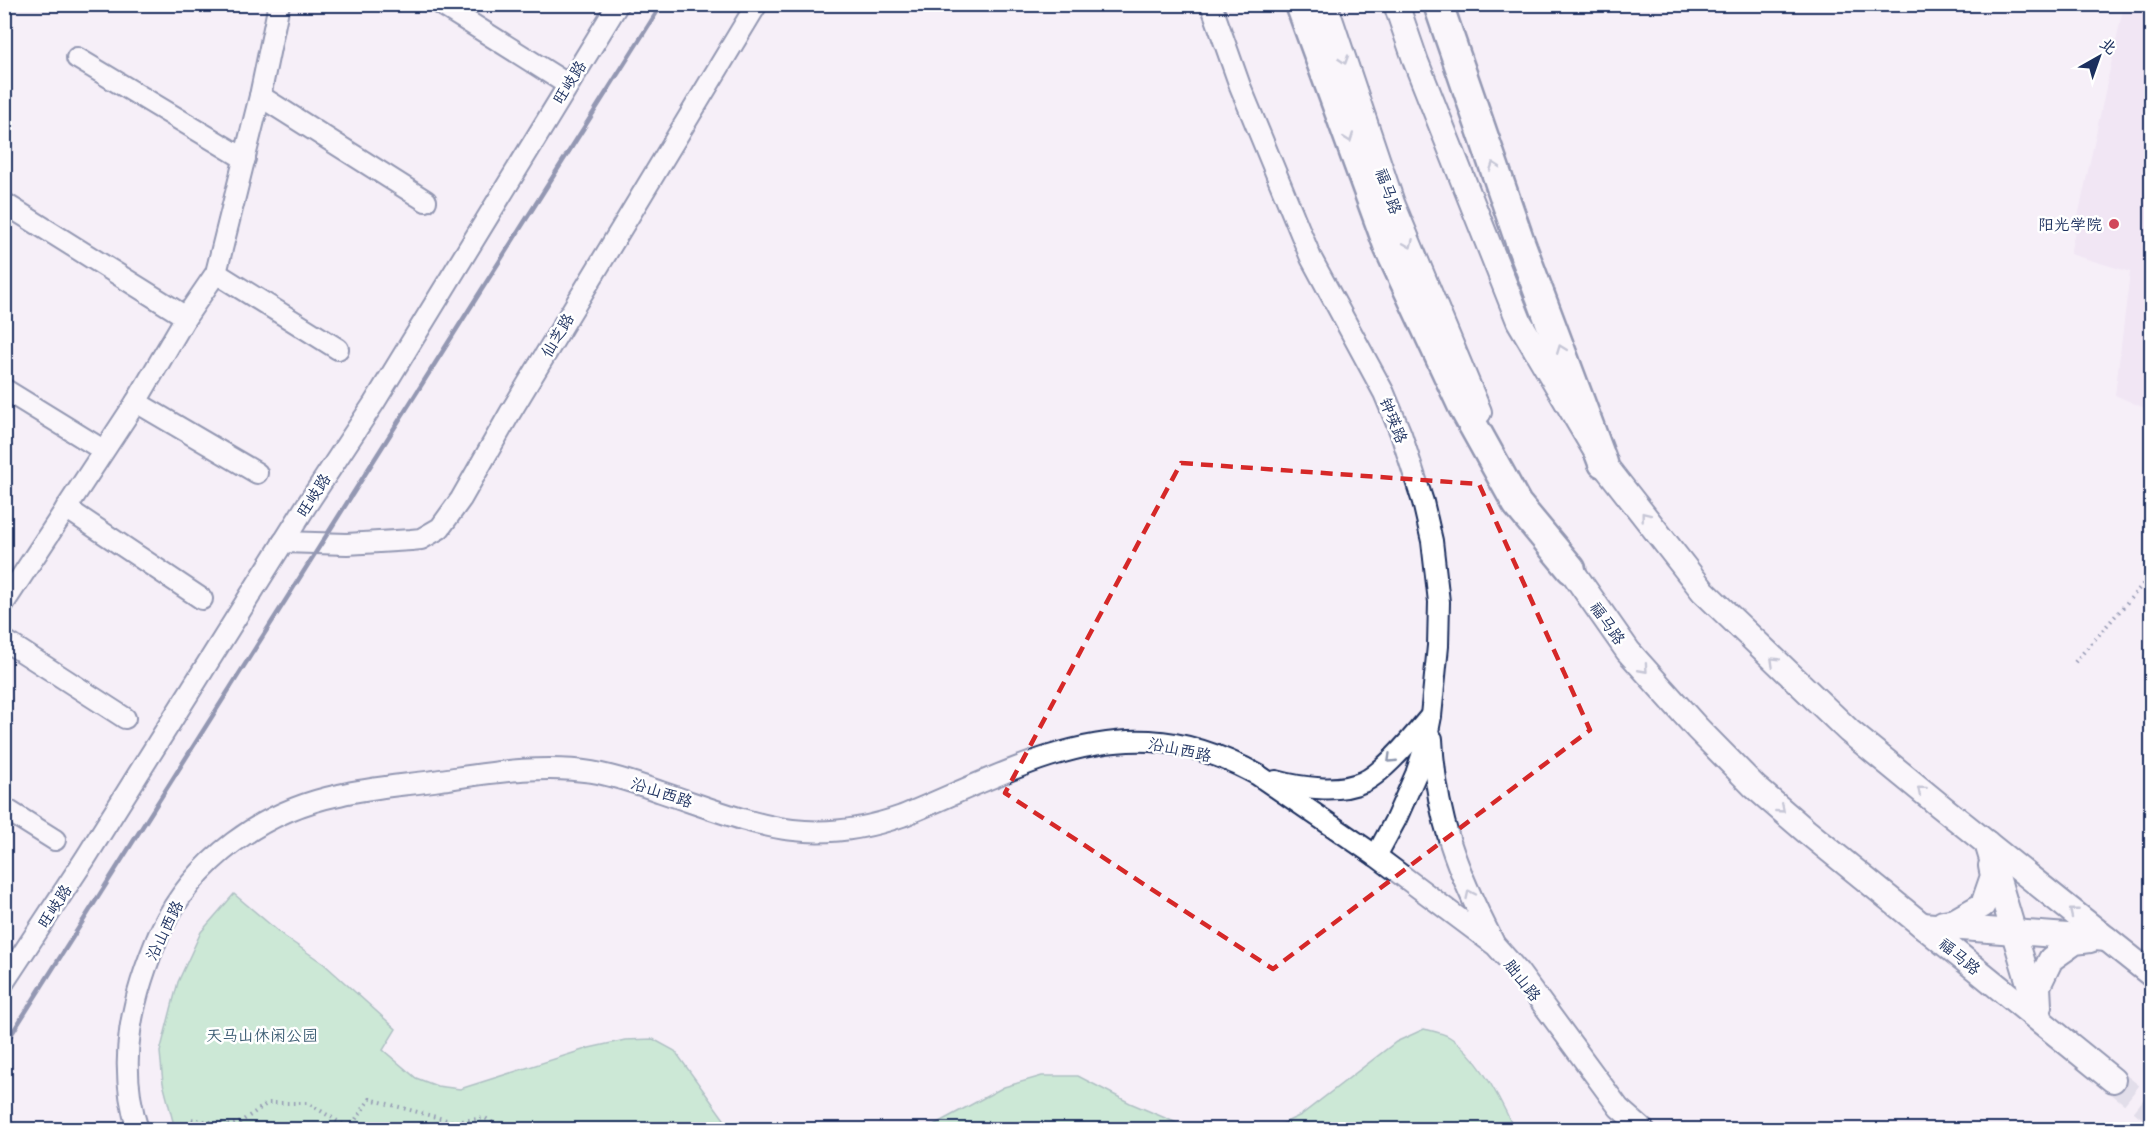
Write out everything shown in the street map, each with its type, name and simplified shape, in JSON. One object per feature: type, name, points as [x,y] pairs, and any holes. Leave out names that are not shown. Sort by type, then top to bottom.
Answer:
[{"type":"highway","points":[[1300,4],[1389,248],[1462,407],[1517,504],[1571,569]]},
{"type":"highway","points":[[1438,4],[1520,242],[1604,463]]},
{"type":"main road","name":"福马路","points":[[1326,4],[1392,203],[1486,428],[1561,555],[1628,651],[1731,763],[1806,831],[2113,1080]]},
{"type":"main road","points":[[1396,4],[1416,62],[1519,321],[1604,463],[1703,591],[1849,731],[2151,975]]},
{"type":"main road","points":[[1922,925],[1955,921],[1983,905],[1992,876],[1987,843]]},
{"type":"main road","points":[[1987,843],[2040,1020]]},
{"type":"main road","points":[[1922,925],[2107,939]]},
{"type":"main road","points":[[2040,1020],[2038,986],[2051,959],[2075,942],[2107,939]]},
{"type":"street","points":[[4,603],[136,402],[186,317],[216,273],[260,96],[279,4]]},
{"type":"street","points":[[440,4],[567,84]]},
{"type":"street","name":"旺岐路","points":[[4,982],[91,849],[283,542],[374,402],[618,4]]},
{"type":"street","name":"仙芝路","points":[[283,542],[347,544],[411,540],[421,539],[440,528],[461,499],[510,413],[757,4]]},
{"type":"street","name":"钟瑛路","points":[[1211,4],[1240,86],[1311,258],[1384,393],[1401,435],[1423,502],[1435,562],[1439,630],[1436,684],[1425,747],[1396,819],[1376,856]]},
{"type":"street","points":[[77,58],[245,159]]},
{"type":"street","points":[[260,96],[426,201]]},
{"type":"street","points":[[4,203],[186,317]]},
{"type":"street","points":[[216,273],[338,349]]},
{"type":"street","points":[[4,389],[103,450]]},
{"type":"street","points":[[136,402],[257,473]]},
{"type":"street","points":[[66,508],[202,599]]},
{"type":"street","points":[[4,640],[125,718]]},
{"type":"street","points":[[1258,775],[1292,786],[1320,789],[1363,782],[1377,772],[1408,742],[1431,716]]},
{"type":"street","points":[[1431,716],[1434,772],[1441,816],[1462,877],[1496,946]]},
{"type":"street","name":"沿山西路","points":[[138,1130],[129,1098],[127,1042],[134,1005],[146,966],[172,908],[195,877],[236,840],[265,821],[293,808],[352,792],[484,774],[566,769],[607,775],[773,828],[821,832],[854,830],[880,824],[1031,763],[1084,747],[1119,742],[1150,741],[1192,748],[1239,765],[1258,775],[1376,856]]},
{"type":"street","points":[[4,808],[55,840]]},
{"type":"street","name":"胐山路","points":[[1376,856],[1496,946],[1519,972],[1619,1108],[1644,1130]]},
{"type":"path","points":[[2075,662],[2151,573]]},
{"type":"path","points":[[189,1130],[191,1119],[230,1127],[268,1103],[308,1103],[350,1129],[370,1099],[454,1122],[485,1118],[505,1130]]},
{"type":"highlighted area","points":[[1181,463],[1479,484],[1590,730],[1273,969],[1005,793]]},
{"type":"shaded area","name":"阳光学院","points":[[2124,4],[2151,5],[2151,411],[2115,395],[2130,272],[2070,254]]},
{"type":"green space","name":"天马山休闲公园","points":[[234,894],[285,937],[324,964],[396,1029],[383,1050],[416,1078],[437,1086],[460,1089],[589,1048],[625,1040],[653,1039],[675,1051],[731,1129],[175,1129],[163,1083],[160,1052],[178,982],[201,932]]},
{"type":"green space","points":[[1424,1029],[1448,1036],[1470,1056],[1495,1092],[1514,1129],[1271,1129],[1301,1115],[1396,1042]]},
{"type":"green space","points":[[1042,1076],[1078,1076],[1130,1103],[1191,1129],[926,1129],[1004,1087]]},
{"type":"tunnel","points":[[2113,1080],[2152,1111]]},
{"type":"railway","points":[[4,1046],[662,4]]},
{"type":"place","name":"阳光学院","points":[[2114,224]]}]
